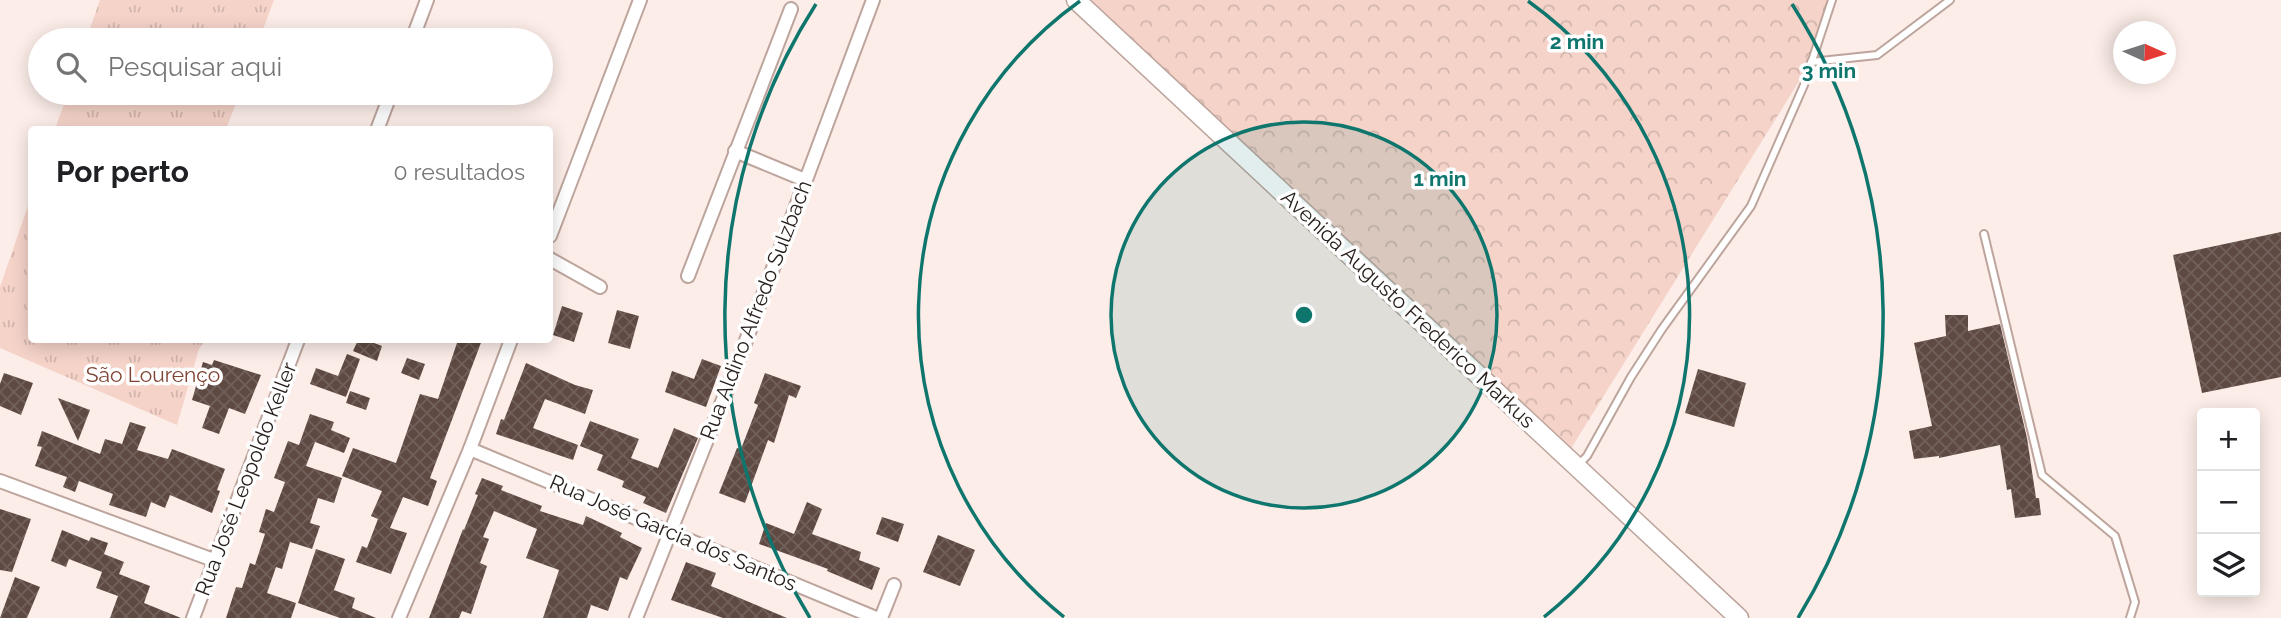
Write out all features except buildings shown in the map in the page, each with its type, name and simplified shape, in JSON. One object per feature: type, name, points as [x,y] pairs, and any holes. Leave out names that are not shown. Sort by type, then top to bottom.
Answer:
[{"type":"street","points":[[416,28],[427,0]]},
{"type":"street","points":[[553,228],[640,0]]},
{"type":"street","name":"Rua Aldino Alfredo Sulzbach","points":[[636,618],[738,362],[873,0]]},
{"type":"street","name":"Avenida Augusto Frederico Markus","points":[[1076,0],[1739,618]]},
{"type":"street","points":[[688,276],[791,9]]},
{"type":"street","points":[[379,126],[386,105]]},
{"type":"street","points":[[735,151],[805,180]]},
{"type":"street","points":[[553,261],[600,287]]},
{"type":"street","name":"Rua José Leopoldo Keller","points":[[194,618],[297,343]]},
{"type":"street","points":[[399,618],[470,449],[510,343]]},
{"type":"street","name":"Rua José Garcia dos Santos","points":[[470,449],[878,618]]},
{"type":"street","points":[[0,481],[216,561]]},
{"type":"street","points":[[878,618],[894,585]]},
{"type":"lane","points":[[1578,466],[1587,456],[1631,377],[1662,329],[1751,206],[1811,62],[1832,0]]},
{"type":"lane","points":[[1811,62],[1877,55],[1950,0]]},
{"type":"lane","points":[[1984,234],[2042,475],[2115,536],[2135,602],[2130,618]]},
{"type":"green space","points":[[100,0],[274,0],[264,28],[90,28]]},
{"type":"green space","points":[[1076,0],[1834,0],[1811,62],[1567,455]]},
{"type":"green space","points":[[64,105],[235,105],[227,126],[56,126]]},
{"type":"green space","name":"São Lourenço","points":[[28,206],[28,343],[203,343],[177,425],[0,348],[0,287]]}]
